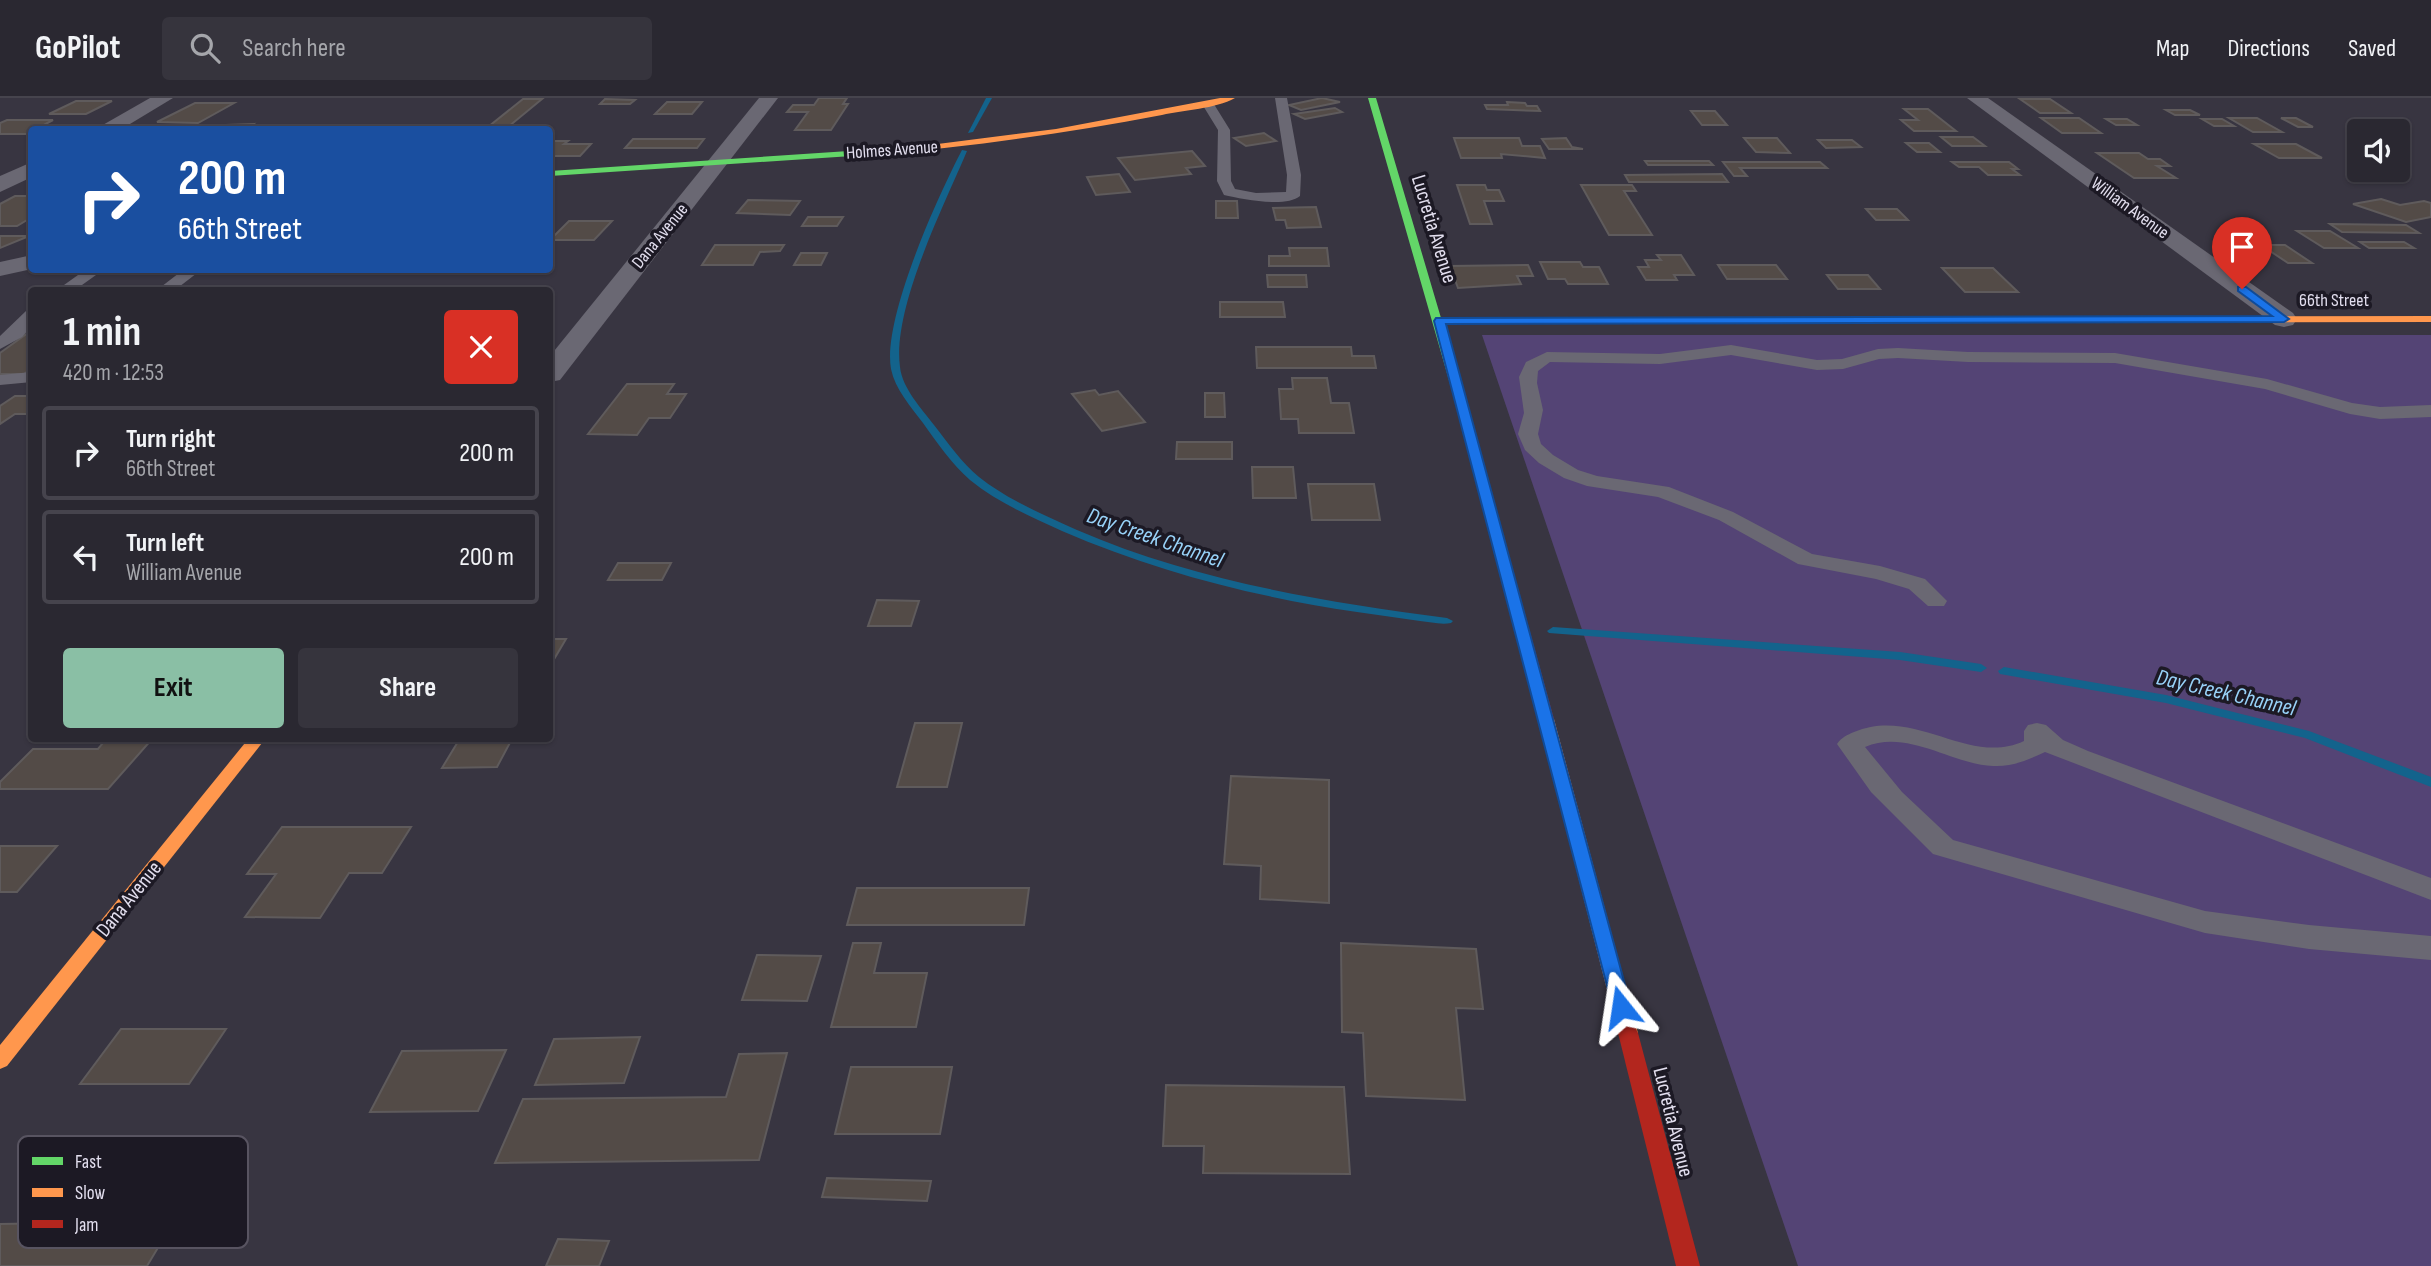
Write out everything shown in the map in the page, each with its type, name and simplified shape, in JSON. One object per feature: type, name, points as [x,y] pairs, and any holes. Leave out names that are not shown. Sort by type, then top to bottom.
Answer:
[{"type":"street","points":[[112,126],[164,98]]},
{"type":"street","name":"Dana Avenue","points":[[553,370],[769,98]]},
{"type":"street","name":"Holmes Avenue","points":[[553,174],[917,149],[995,140],[1231,98]]},
{"type":"street","name":"Lucretia Avenue","points":[[1372,98],[1439,321],[1548,723],[1688,1266]]},
{"type":"street","name":"William Avenue","points":[[1976,98],[2284,319]]},
{"type":"street","points":[[2,183],[28,170]]},
{"type":"street","points":[[2,183],[28,183]]},
{"type":"street","points":[[0,269],[28,263]]},
{"type":"street","name":"66th Street","points":[[1439,321],[2431,319]]},
{"type":"street","name":"Dana Avenue","points":[[0,1060],[255,742]]},
{"type":"lane","points":[[1208,104],[1224,130],[1224,181],[1229,192],[1256,197],[1293,197],[1294,175],[1281,98]]},
{"type":"lane","points":[[70,287],[90,273]]},
{"type":"lane","points":[[168,287],[189,273]]},
{"type":"lane","points":[[0,344],[16,333],[28,319]]},
{"type":"lane","points":[[1937,601],[1917,584],[1880,573],[1806,559],[1726,516],[1662,491],[1594,482],[1571,474],[1546,459],[1532,446],[1528,434],[1534,407],[1527,382],[1529,370],[1535,362],[1547,357],[1660,359],[1731,350],[1817,365],[1898,353],[1968,357],[2090,356],[2222,375],[2379,413],[2431,411]]},
{"type":"lane","points":[[0,380],[28,378]]},
{"type":"lane","points":[[2431,889],[2079,757],[2054,746],[2037,731],[2037,746],[2016,757],[1975,756],[1947,744],[1905,734],[1880,734],[1859,738],[1850,744],[1875,778],[1920,827],[1943,847],[2205,922],[2309,937],[2431,948]]},
{"type":"shaded area","points":[[1482,335],[2431,335],[2431,1266],[1798,1266]]},
{"type":"building","points":[[819,98],[847,98],[843,104],[848,104],[831,130],[795,130],[808,112],[787,112],[793,105],[814,105]]},
{"type":"building","points":[[1322,98],[1340,102],[1301,110],[1289,105]]},
{"type":"building","points":[[523,99],[542,99],[509,126],[489,126]]},
{"type":"building","points":[[605,99],[635,100],[630,104],[600,104]]},
{"type":"building","points":[[2020,99],[2050,99],[2071,113],[2040,113]]},
{"type":"building","points":[[76,101],[112,101],[86,114],[49,114]]},
{"type":"building","points":[[667,102],[702,102],[692,114],[655,114]]},
{"type":"building","points":[[1507,102],[1537,106],[1540,111],[1487,109],[1485,105],[1508,105]]},
{"type":"building","points":[[195,103],[234,103],[198,123],[157,122]]},
{"type":"building","points":[[1335,108],[1342,112],[1305,119],[1294,114]]},
{"type":"building","points":[[1904,109],[1928,109],[1956,131],[1914,131],[1901,120],[1918,120]]},
{"type":"building","points":[[2166,110],[2190,110],[2200,115],[2175,115]]},
{"type":"building","points":[[1691,111],[1715,111],[1727,125],[1702,125]]},
{"type":"building","points":[[2041,118],[2079,118],[2101,133],[2062,133]]},
{"type":"building","points":[[2229,118],[2257,118],[2282,132],[2253,132]]},
{"type":"building","points":[[2281,118],[2296,118],[2313,127],[2298,127]]},
{"type":"building","points":[[2106,119],[2127,119],[2137,125],[2116,125]]},
{"type":"building","points":[[2202,119],[2222,119],[2234,126],[2214,126]]},
{"type":"building","points":[[7,120],[53,120],[42,126],[28,126],[28,134],[0,134],[0,123]]},
{"type":"building","points":[[253,124],[250,126],[225,125]]},
{"type":"building","points":[[1264,133],[1276,141],[1246,146],[1234,138]]},
{"type":"building","points":[[1941,137],[1973,137],[1985,146],[1952,146]]},
{"type":"building","points":[[1454,138],[1519,138],[1522,146],[1540,146],[1545,158],[1501,154],[1502,158],[1461,158]]},
{"type":"building","points":[[1566,138],[1572,147],[1583,149],[1549,149],[1542,139]]},
{"type":"building","points":[[1744,138],[1777,138],[1790,153],[1756,152]]},
{"type":"building","points":[[633,139],[704,139],[697,148],[625,148]]},
{"type":"building","points":[[1818,140],[1852,140],[1861,147],[1826,148]]},
{"type":"building","points":[[553,141],[568,141],[564,144],[591,144],[580,156],[553,156]]},
{"type":"building","points":[[1906,143],[1929,143],[1940,152],[1917,152]]},
{"type":"building","points":[[2254,144],[2296,144],[2322,158],[2279,158]]},
{"type":"building","points":[[1192,151],[1205,166],[1186,168],[1191,174],[1135,180],[1118,158]]},
{"type":"building","points":[[2097,153],[2139,153],[2148,159],[2160,159],[2170,166],[2157,166],[2176,178],[2134,178]]},
{"type":"building","points":[[1645,161],[1709,161],[1713,165],[1648,165]]},
{"type":"building","points":[[1723,162],[1820,162],[1827,168],[1740,168],[1747,176],[1734,176]]},
{"type":"building","points":[[1952,162],[2009,162],[2018,169],[2012,169],[2020,175],[1988,175],[1979,167],[1959,167]]},
{"type":"building","points":[[1119,174],[1130,192],[1096,195],[1087,177]]},
{"type":"building","points":[[1722,174],[1728,182],[1629,182],[1625,175]]},
{"type":"building","points":[[1457,185],[1485,185],[1487,190],[1499,190],[1504,201],[1484,201],[1492,224],[1470,224]]},
{"type":"building","points":[[1581,185],[1632,185],[1636,191],[1624,191],[1652,235],[1609,235]]},
{"type":"building","points":[[15,196],[28,196],[28,219],[17,226],[0,226],[0,204]]},
{"type":"building","points":[[2381,199],[2400,205],[2424,201],[2431,203],[2431,217],[2406,222],[2353,204]]},
{"type":"building","points":[[748,200],[800,201],[790,215],[737,213]]},
{"type":"building","points":[[1216,201],[1237,201],[1238,218],[1216,218]]},
{"type":"building","points":[[1316,207],[1321,227],[1287,228],[1285,220],[1276,220],[1273,208]]},
{"type":"building","points":[[1866,209],[1897,209],[1908,220],[1876,220]]},
{"type":"building","points":[[808,217],[843,217],[837,226],[802,226]]},
{"type":"building","points":[[569,221],[612,221],[594,240],[553,240]]},
{"type":"building","points":[[2330,224],[2406,225],[2419,233],[2342,232]]},
{"type":"building","points":[[2297,231],[2330,231],[2358,248],[2324,248]]},
{"type":"building","points":[[0,236],[28,236],[28,236],[0,248]]},
{"type":"building","points":[[2360,242],[2404,242],[2414,248],[2369,248]]},
{"type":"building","points":[[715,245],[784,245],[780,251],[760,252],[753,265],[702,265]]},
{"type":"building","points":[[2261,245],[2285,245],[2312,263],[2288,263]]},
{"type":"building","points":[[1289,248],[1327,248],[1329,266],[1269,266],[1269,256],[1290,256]]},
{"type":"building","points":[[801,253],[827,253],[821,265],[794,265]]},
{"type":"building","points":[[1657,255],[1681,255],[1694,275],[1674,275],[1677,280],[1646,280],[1638,267],[1649,267],[1645,260],[1661,260]]},
{"type":"building","points":[[1540,262],[1580,262],[1583,267],[1599,267],[1608,284],[1568,284],[1565,279],[1548,279]]},
{"type":"building","points":[[1528,265],[1533,276],[1517,276],[1521,284],[1458,288],[1450,266]]},
{"type":"building","points":[[1718,265],[1776,265],[1787,279],[1727,279]]},
{"type":"building","points":[[1942,268],[1993,268],[2018,292],[1965,292]]},
{"type":"building","points":[[1267,275],[1306,275],[1307,287],[1268,287]]},
{"type":"building","points":[[1827,275],[1868,275],[1880,289],[1838,289]]},
{"type":"building","points":[[1220,302],[1283,302],[1285,317],[1220,317]]},
{"type":"building","points":[[28,333],[28,371],[24,374],[0,374],[0,353]]},
{"type":"building","points":[[1256,347],[1351,347],[1352,356],[1374,356],[1376,368],[1257,368]]},
{"type":"building","points":[[1292,378],[1327,378],[1331,403],[1349,403],[1354,433],[1299,433],[1298,419],[1281,419],[1279,389],[1293,389]]},
{"type":"building","points":[[627,384],[674,384],[667,394],[686,394],[670,418],[649,418],[637,435],[588,434]]},
{"type":"building","points":[[1095,390],[1099,395],[1118,391],[1145,422],[1102,431],[1072,394]]},
{"type":"building","points":[[1205,393],[1224,393],[1225,417],[1205,417]]},
{"type":"building","points":[[15,396],[28,396],[28,413],[15,414],[0,424],[0,406]]},
{"type":"building","points":[[1177,442],[1232,442],[1232,459],[1176,459]]},
{"type":"building","points":[[1252,467],[1293,467],[1296,498],[1253,498]]},
{"type":"building","points":[[1308,484],[1374,484],[1380,520],[1312,520]]},
{"type":"building","points":[[618,563],[671,563],[662,580],[608,580]]},
{"type":"building","points":[[877,600],[919,601],[911,626],[868,626]]},
{"type":"building","points":[[553,639],[566,639],[553,661]]},
{"type":"building","points":[[915,723],[962,723],[947,787],[897,787]]},
{"type":"building","points":[[104,742],[149,742],[108,789],[0,789],[0,782],[33,749],[98,749]]},
{"type":"building","points":[[458,742],[510,742],[497,767],[442,768]]},
{"type":"building","points":[[1231,776],[1329,780],[1329,903],[1260,899],[1261,866],[1224,864]]},
{"type":"building","points":[[282,827],[411,827],[382,873],[349,873],[320,918],[245,917],[276,874],[247,874]]},
{"type":"building","points":[[0,846],[57,846],[17,892],[0,892]]},
{"type":"building","points":[[857,888],[1029,888],[1024,925],[847,925]]},
{"type":"building","points":[[853,943],[881,943],[874,973],[927,973],[916,1027],[831,1027]]},
{"type":"building","points":[[1341,943],[1476,949],[1483,1009],[1456,1008],[1465,1100],[1366,1096],[1363,1033],[1342,1032]]},
{"type":"building","points":[[757,955],[821,956],[807,1001],[742,1000]]},
{"type":"building","points":[[121,1029],[226,1029],[189,1084],[80,1084]]},
{"type":"building","points":[[640,1037],[624,1083],[535,1085],[554,1039]]},
{"type":"building","points":[[506,1050],[478,1111],[370,1112],[402,1051]]},
{"type":"building","points":[[787,1053],[759,1160],[495,1163],[523,1099],[726,1097],[739,1054]]},
{"type":"building","points":[[851,1067],[952,1067],[940,1134],[835,1134]]},
{"type":"building","points":[[1166,1085],[1344,1087],[1350,1174],[1203,1173],[1204,1146],[1163,1146]]},
{"type":"building","points":[[827,1178],[931,1181],[927,1201],[822,1197]]},
{"type":"building","points":[[0,1224],[18,1224],[18,1248],[158,1248],[147,1266],[0,1266]]},
{"type":"building","points":[[558,1239],[609,1241],[599,1266],[546,1266]]},
{"type":"waterway","name":"Day Creek Channel","points":[[970,132],[989,98]]},
{"type":"waterway","name":"Day Creek Channel","points":[[964,151],[908,288],[895,343],[895,366],[914,405],[956,460],[974,478],[993,492],[1036,515],[1104,546],[1152,563],[1248,589],[1297,599],[1447,621]]},
{"type":"waterway","name":"Day Creek Channel","points":[[1553,631],[1900,656],[1981,668]]},
{"type":"waterway","name":"Day Creek Channel","points":[[2004,671],[2166,699],[2309,735],[2431,782]]},
{"type":"traffic: fast","points":[[1372,98],[1473,447]]},
{"type":"traffic: fast","points":[[553,174],[879,152]]},
{"type":"traffic: fast","points":[[1439,321],[1903,320]]},
{"type":"traffic: slow","points":[[879,152],[1056,131],[1231,98]]},
{"type":"traffic: slow","points":[[1903,320],[2431,319]]},
{"type":"traffic: slow","points":[[1546,719],[1628,1033]]},
{"type":"traffic: slow","points":[[0,1060],[255,742]]},
{"type":"traffic: jam","points":[[1473,447],[1546,719]]},
{"type":"traffic: jam","points":[[1628,1033],[1688,1266]]},
{"type":"route","points":[[1621,1007],[1548,723],[1439,321],[2284,319],[2242,289]]}]
